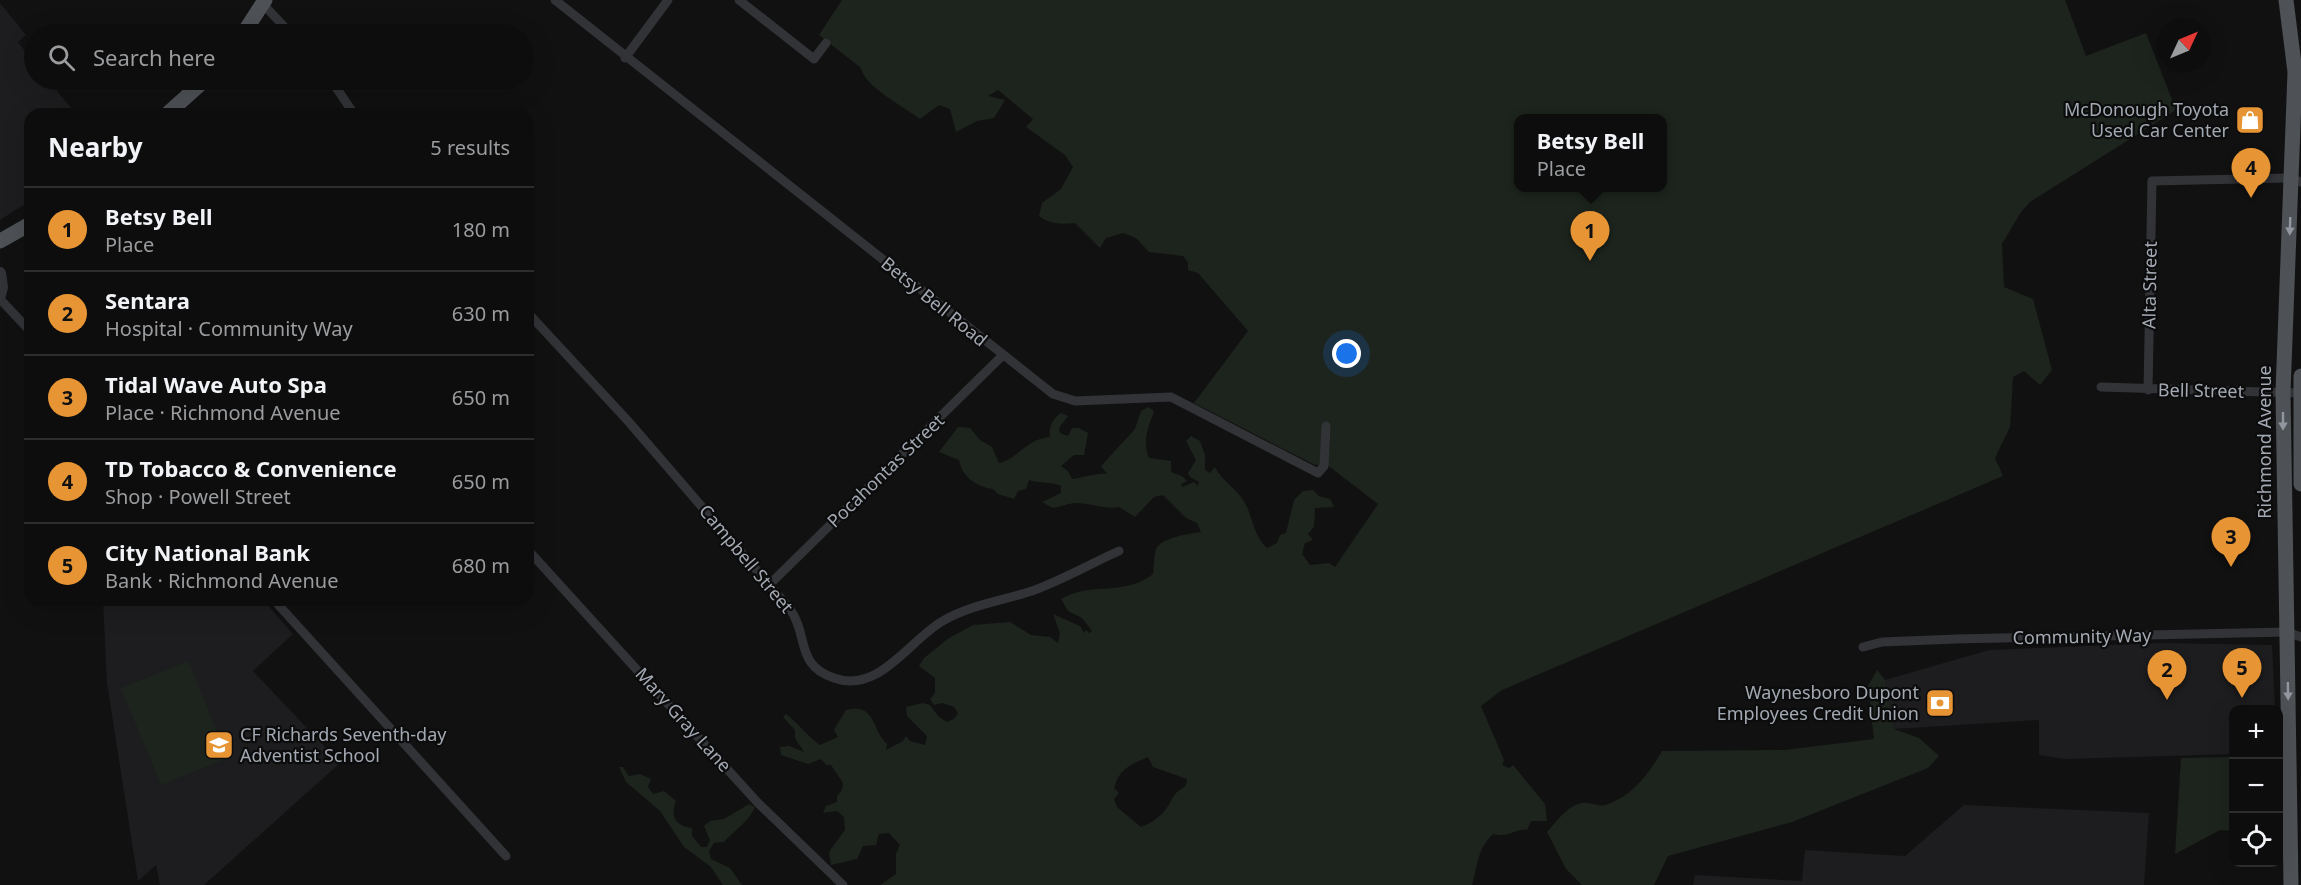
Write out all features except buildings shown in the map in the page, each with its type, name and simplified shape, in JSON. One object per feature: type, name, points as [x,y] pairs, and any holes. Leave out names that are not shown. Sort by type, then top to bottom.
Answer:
[{"type":"main road","name":"Richmond Avenue","points":[[2286,0],[2295,72],[2296,180],[2283,392],[2294,634],[2291,885]]},
{"type":"main road","points":[[250,24],[264,2]]},
{"type":"main road","points":[[176,108],[195,90]]},
{"type":"main road","points":[[0,241],[24,227]]},
{"type":"main road","name":"Richmond Avenue","points":[[2301,376],[2301,484]]},
{"type":"street","name":"Betsy Bell Road","points":[[555,0],[625,58],[1053,394],[1075,401],[1172,396],[1318,473],[1324,466],[1326,426]]},
{"type":"street","points":[[625,58],[668,0]]},
{"type":"street","points":[[739,0],[814,59],[826,43]]},
{"type":"street","points":[[264,2],[283,24]]},
{"type":"street","points":[[338,90],[350,108]]},
{"type":"street","name":"Alta Street","points":[[2148,390],[2152,181],[2296,180]]},
{"type":"street","points":[[0,273],[2,287],[0,297],[24,324]]},
{"type":"street","name":"Campbell Street","points":[[534,320],[628,422],[769,585],[794,615],[803,648],[814,666],[835,679],[855,682],[871,679],[916,640],[951,617],[977,606],[1030,591],[1119,551]]},
{"type":"street","name":"Pocahontas Street","points":[[769,585],[1002,356]]},
{"type":"street","name":"Bell Street","points":[[2101,387],[2301,393]]},
{"type":"street","name":"Mary Gray Lane","points":[[534,557],[759,803],[843,885]]},
{"type":"street","points":[[279,606],[506,856]]},
{"type":"street","name":"Community Way","points":[[1863,647],[1882,642],[1935,640],[2294,634]]},
{"type":"shaded area","points":[[842,0],[2065,0],[2086,56],[2146,33],[2157,61],[2157,72],[2161,72],[2176,110],[2030,202],[2021,212],[2002,244],[2004,287],[2033,299],[2052,370],[2040,385],[2024,371],[2013,377],[2010,427],[1995,458],[2003,476],[1502,690],[1481,706],[1504,760],[1502,765],[1509,768],[1513,765],[1545,804],[1547,821],[1531,821],[1527,830],[1504,835],[1493,834],[1481,851],[1472,885],[880,885],[896,874],[896,854],[900,845],[889,833],[879,834],[876,845],[863,846],[857,859],[831,865],[829,852],[845,830],[844,817],[837,811],[823,813],[826,806],[837,802],[837,796],[842,790],[843,783],[831,765],[826,765],[821,759],[808,764],[781,755],[780,747],[789,746],[804,752],[795,738],[795,730],[783,717],[786,714],[820,745],[838,737],[834,730],[846,710],[863,710],[872,719],[887,744],[886,750],[903,741],[906,736],[910,741],[925,745],[927,736],[907,716],[906,707],[923,703],[930,705],[938,716],[947,722],[954,719],[958,713],[954,707],[942,703],[934,705],[930,699],[935,693],[935,678],[919,666],[924,658],[949,638],[973,625],[1010,622],[1031,635],[1050,637],[1058,643],[1060,633],[1053,614],[1080,626],[1084,633],[1086,630],[1089,633],[1092,631],[1082,618],[1068,611],[1061,599],[1084,591],[1131,585],[1142,581],[1153,574],[1155,552],[1159,545],[1176,537],[1201,532],[1197,523],[1186,518],[1163,495],[1154,497],[1135,517],[1119,507],[1109,508],[1076,503],[1053,508],[1042,502],[1061,493],[1061,486],[1053,484],[1029,480],[1026,489],[1018,491],[1014,499],[998,494],[993,489],[971,480],[963,471],[959,460],[939,452],[958,427],[970,428],[980,440],[992,447],[999,463],[1006,461],[1028,445],[1050,437],[1050,427],[1056,418],[1061,413],[1068,416],[1059,428],[1060,433],[1068,436],[1072,428],[1079,428],[1088,433],[1084,455],[1074,455],[1061,466],[1068,471],[1072,479],[1107,474],[1101,466],[1135,429],[1141,411],[1148,407],[1154,411],[1146,440],[1149,458],[1171,461],[1171,472],[1182,476],[1187,481],[1181,484],[1182,487],[1194,482],[1198,486],[1199,482],[1190,477],[1188,473],[1196,460],[1186,441],[1191,436],[1200,441],[1205,455],[1205,470],[1210,473],[1215,467],[1244,501],[1257,534],[1267,548],[1277,543],[1280,535],[1286,533],[1294,500],[1303,491],[1313,490],[1319,496],[1330,499],[1334,507],[1315,508],[1314,527],[1308,534],[1313,540],[1305,543],[1302,554],[1310,565],[1329,563],[1335,567],[1378,504],[1326,464],[1315,465],[1194,403],[1248,331],[1198,273],[1188,270],[1188,262],[1183,256],[1149,252],[1136,238],[1123,233],[1106,238],[1100,248],[1075,223],[1061,224],[1039,216],[1042,203],[1061,189],[1073,167],[1065,155],[1026,127],[1033,119],[998,90],[988,96],[1005,100],[994,118],[977,121],[956,132],[950,109],[939,105],[920,119],[877,89],[864,75],[861,68],[819,35]],"holes":[[[1148,757],[1153,767],[1187,779],[1184,788],[1175,794],[1166,810],[1141,827],[1117,807],[1114,799],[1119,793],[1114,788],[1122,772]]]},
{"type":"shaded area","points":[[0,3],[24,33],[24,37],[18,42],[24,50],[24,90],[56,90],[71,108],[24,108],[24,205],[0,220]]},
{"type":"shaded area","name":"CF Richards Seventh-day Adventist School","points":[[103,606],[268,606],[293,634],[253,671],[340,763],[204,885],[160,885],[156,865],[138,881],[107,683]]},
{"type":"shaded area","points":[[2161,643],[2272,645],[2275,705],[2229,705],[2229,754],[2065,759],[2039,755],[2039,720],[1894,729],[1885,680],[1989,650]]},
{"type":"shaded area","points":[[188,661],[228,758],[161,785],[121,688]]},
{"type":"shaded area","points":[[1877,670],[1885,680],[1894,729],[1919,738],[1939,756],[1928,768],[1792,822],[1668,856],[1654,885],[1582,885],[1566,869],[1547,832],[1563,814],[1577,804],[1606,805],[1624,796],[1645,776],[1662,751],[1785,750],[1874,739],[1868,686]]},
{"type":"shaded area","points":[[2229,757],[2229,831],[2220,830],[2175,854],[2181,758]]},
{"type":"shaded area","points":[[619,767],[623,767],[629,776],[640,774],[651,779],[648,787],[653,794],[664,791],[676,801],[675,819],[681,825],[692,828],[692,836],[701,847],[707,847],[710,840],[704,826],[710,821],[724,819],[749,804],[755,807],[746,821],[724,842],[714,843],[709,851],[711,859],[730,868],[742,885],[723,885],[711,867],[684,847],[660,811],[626,782]]},
{"type":"shaded area","points":[[1964,805],[2149,813],[2144,885],[1693,885],[1695,875],[1802,881],[1805,850],[1905,856]]},
{"type":"place","name":"McDonough Toyota Used Car Center","points":[[2250,120]]},
{"type":"place","name":"TD Tobacco & Convenience","points":[[2251,198]]},
{"type":"place","name":"Betsy Bell","points":[[1590,261]]},
{"type":"place","name":"Tidal Wave Auto Spa","points":[[2231,567]]},
{"type":"place","name":"City National Bank","points":[[2242,698]]},
{"type":"place","name":"Sentara","points":[[2167,700]]},
{"type":"place","name":"Waynesboro Dupont Employees Credit Union","points":[[1940,703]]},
{"type":"place","name":"CF Richards Seventh-day Adventist School","points":[[219,745]]}]
